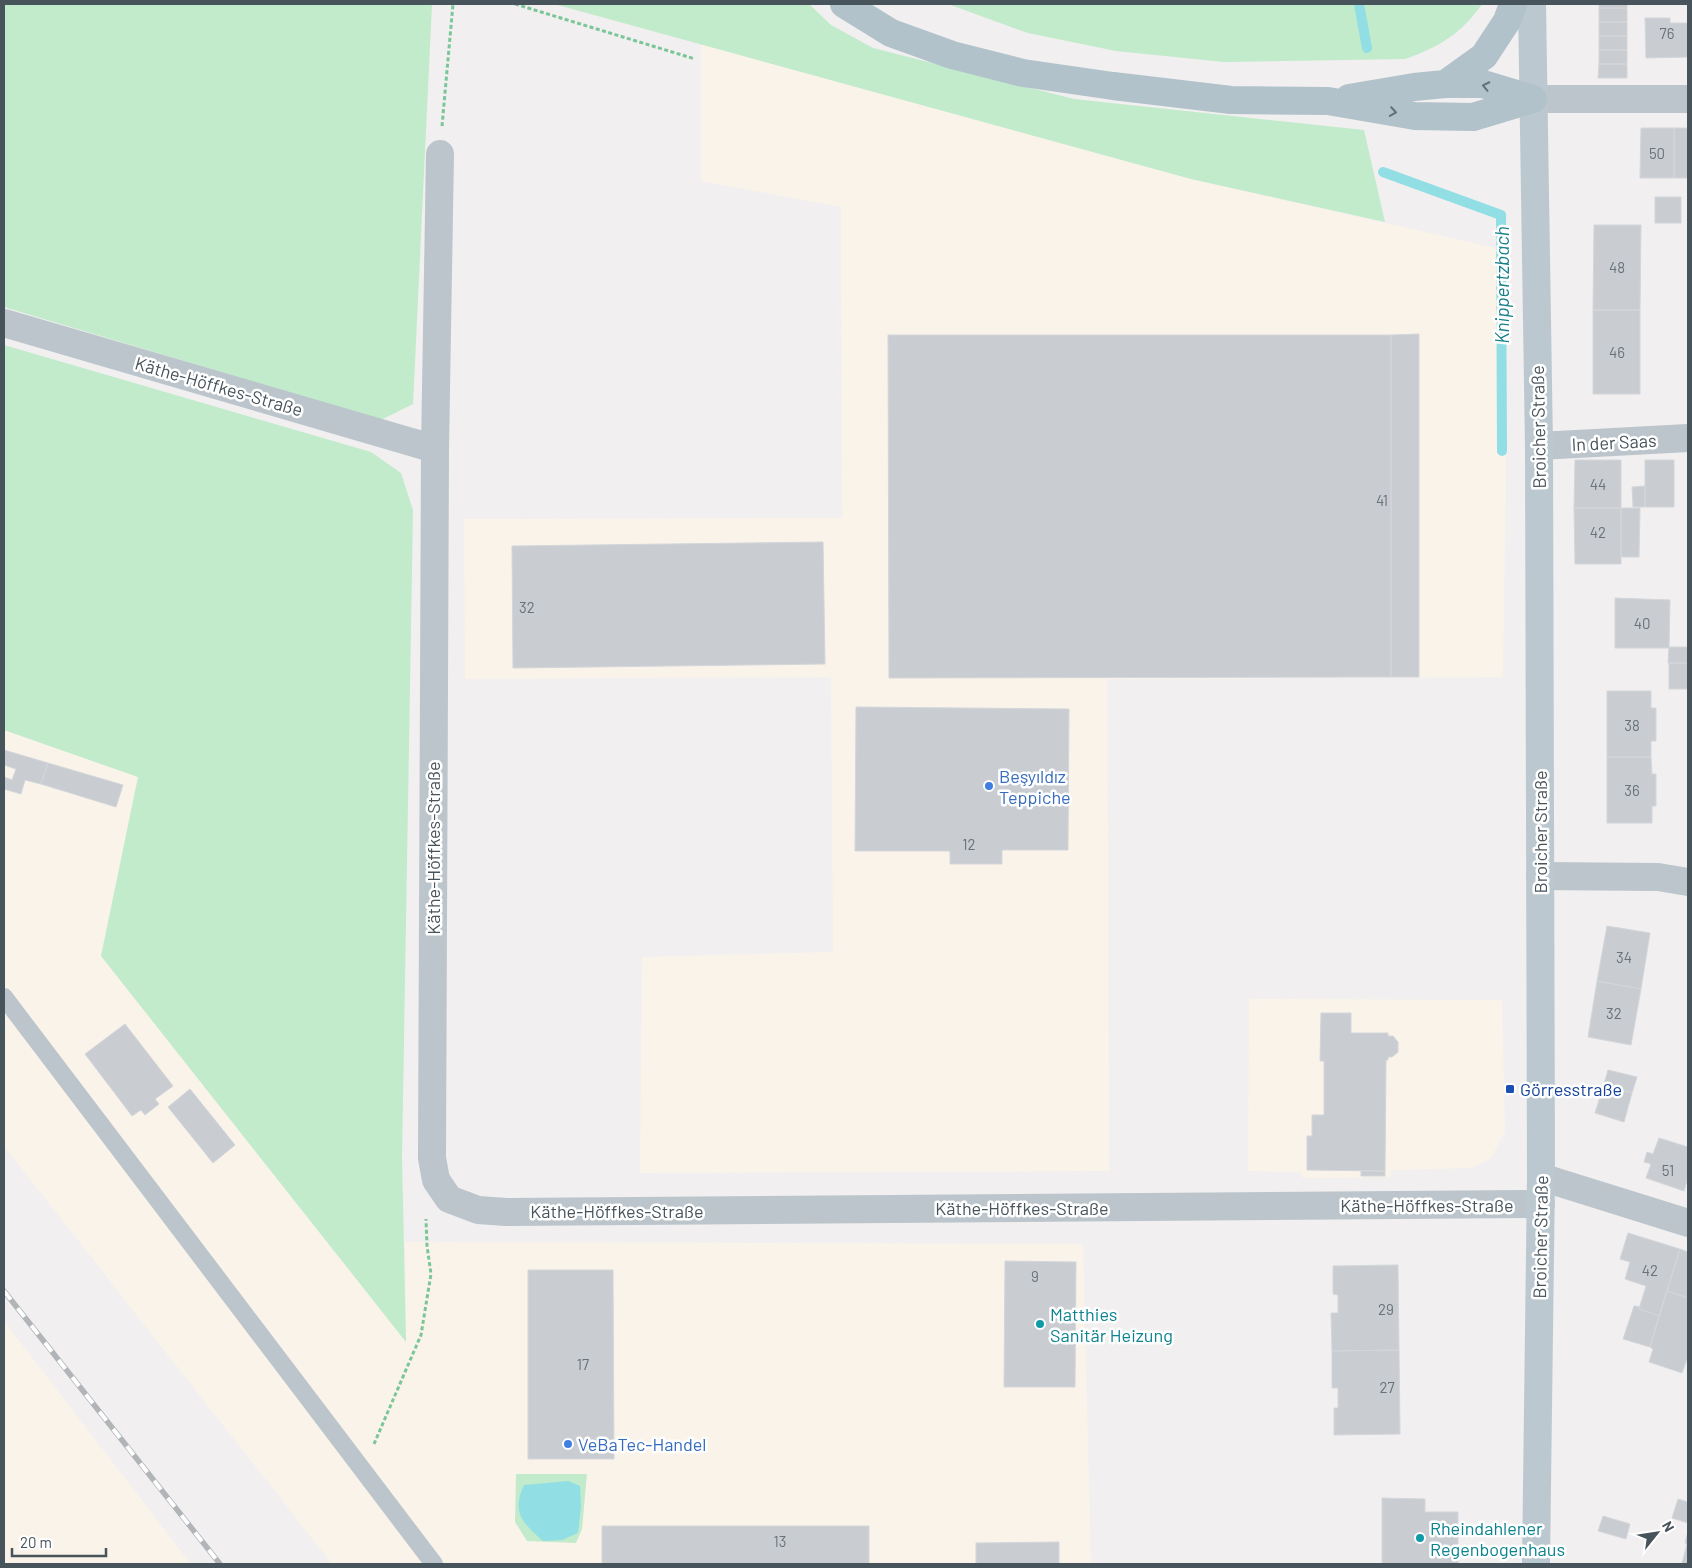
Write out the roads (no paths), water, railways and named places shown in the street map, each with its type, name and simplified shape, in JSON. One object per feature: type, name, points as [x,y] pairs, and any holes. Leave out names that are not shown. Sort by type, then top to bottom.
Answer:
[{"type":"main road","points":[[844,4],[890,33],[952,55],[1023,73],[1113,86],[1231,100],[1328,101],[1415,116],[1473,117],[1533,99]]},
{"type":"main road","points":[[1445,84],[1484,56],[1507,21],[1512,4]]},
{"type":"main road","points":[[1328,101],[1445,84],[1483,84],[1533,99]]},
{"type":"street","name":"Broicher Straße","points":[[1532,4],[1539,446],[1541,1190],[1536,1564]]},
{"type":"street","points":[[1533,99],[1688,99]]},
{"type":"street","name":"Käthe-Höffkes-Straße","points":[[440,154],[435,449],[432,1158],[436,1180],[449,1199],[478,1210],[506,1212],[1541,1190]]},
{"type":"street","name":"Käthe-Höffkes-Straße","points":[[4,323],[435,449]]},
{"type":"street","name":"In der Saas","points":[[1539,446],[1688,438]]},
{"type":"street","points":[[1540,876],[1658,877],[1688,882]]},
{"type":"street","points":[[1541,1190],[1688,1223]]},
{"type":"lane","points":[[4,997],[434,1564]]},
{"type":"water","points":[[568,1481],[580,1486],[581,1507],[578,1533],[562,1540],[543,1541],[521,1517],[519,1503],[524,1485]]},
{"type":"waterway","name":"Knippertzbach","points":[[1359,4],[1367,48]]},
{"type":"waterway","name":"Knippertzbach","points":[[1383,172],[1501,215],[1502,451]]},
{"type":"railway","points":[[4,1291],[220,1564]]},
{"type":"place","name":"Beşyıldız Teppiche","points":[[989,786]]},
{"type":"place","name":"Görresstraße","points":[[1510,1089]]},
{"type":"place","name":"Matthies Sanitär Heizung","points":[[1040,1324]]},
{"type":"place","name":"VeBaTec-Handel","points":[[568,1444]]},
{"type":"place","name":"Rheindahlener Regenbogenhaus","points":[[1420,1538]]}]
